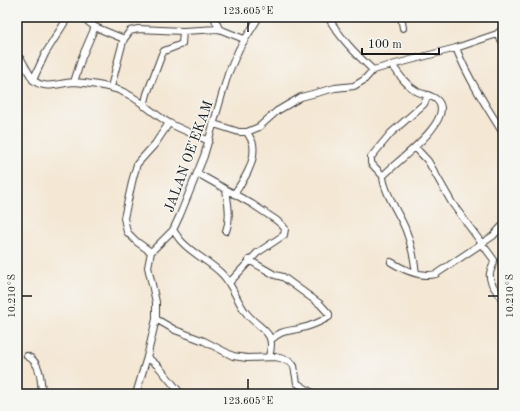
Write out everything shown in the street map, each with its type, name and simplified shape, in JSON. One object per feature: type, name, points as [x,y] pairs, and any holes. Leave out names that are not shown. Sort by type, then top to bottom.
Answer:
[{"type":"street","points":[[33,80],[45,54],[68,17]]},
{"type":"street","points":[[82,17],[95,27],[124,39]]},
{"type":"street","points":[[214,17],[219,29]]},
{"type":"street","name":"JALAN OE'EKAM","points":[[151,252],[173,230],[180,215],[209,141],[228,74],[244,39],[259,17]]},
{"type":"street","points":[[328,17],[350,48],[373,70]]},
{"type":"street","points":[[401,17],[403,28]]},
{"type":"street","points":[[74,82],[82,57],[95,27]]},
{"type":"street","points":[[214,124],[239,132],[247,132],[259,127],[277,111],[301,97],[335,88],[354,86],[364,80],[373,70],[393,66],[456,48],[497,34],[503,28]]},
{"type":"street","points":[[111,87],[124,39],[128,32],[132,30],[183,31],[219,29],[244,39]]},
{"type":"street","points":[[144,106],[162,54],[164,51],[182,44],[183,31]]},
{"type":"street","points":[[497,34],[503,42]]},
{"type":"street","points":[[456,48],[461,61],[481,98],[503,133]]},
{"type":"street","points":[[21,59],[33,80],[40,84],[58,86],[74,82],[111,87],[123,92],[169,123],[209,141]]},
{"type":"street","points":[[383,176],[415,147],[436,124],[440,113],[439,101],[410,87],[393,66]]},
{"type":"street","points":[[416,273],[413,250],[404,226],[391,200],[383,180],[383,176],[371,163],[371,158],[391,133],[424,104],[428,95]]},
{"type":"street","points":[[136,394],[156,319],[156,302],[148,267],[151,252],[137,242],[127,232],[124,218],[133,178],[138,164],[169,123]]},
{"type":"street","points":[[234,194],[245,178],[252,160],[253,143],[247,132]]},
{"type":"street","points":[[415,147],[428,161],[452,203],[494,260],[490,275],[494,288],[503,300]]},
{"type":"street","points":[[197,173],[276,220],[285,229],[284,235],[281,239],[257,254],[228,283]]},
{"type":"street","points":[[226,190],[229,216],[226,231]]},
{"type":"street","points":[[391,262],[416,273],[430,276],[436,274],[493,236],[503,225]]},
{"type":"street","points":[[173,230],[182,242],[223,275],[248,315],[268,333],[271,340],[269,356]]},
{"type":"street","points":[[250,260],[265,270],[283,277],[324,308],[329,314],[329,317],[320,322],[301,329],[283,331],[271,340]]},
{"type":"street","points":[[156,319],[175,330],[204,341],[233,356],[247,358],[269,356],[284,358],[293,363],[297,383],[314,394]]},
{"type":"street","points":[[27,356],[32,358],[36,363],[42,394]]},
{"type":"street","points":[[147,357],[158,366],[181,394]]}]
